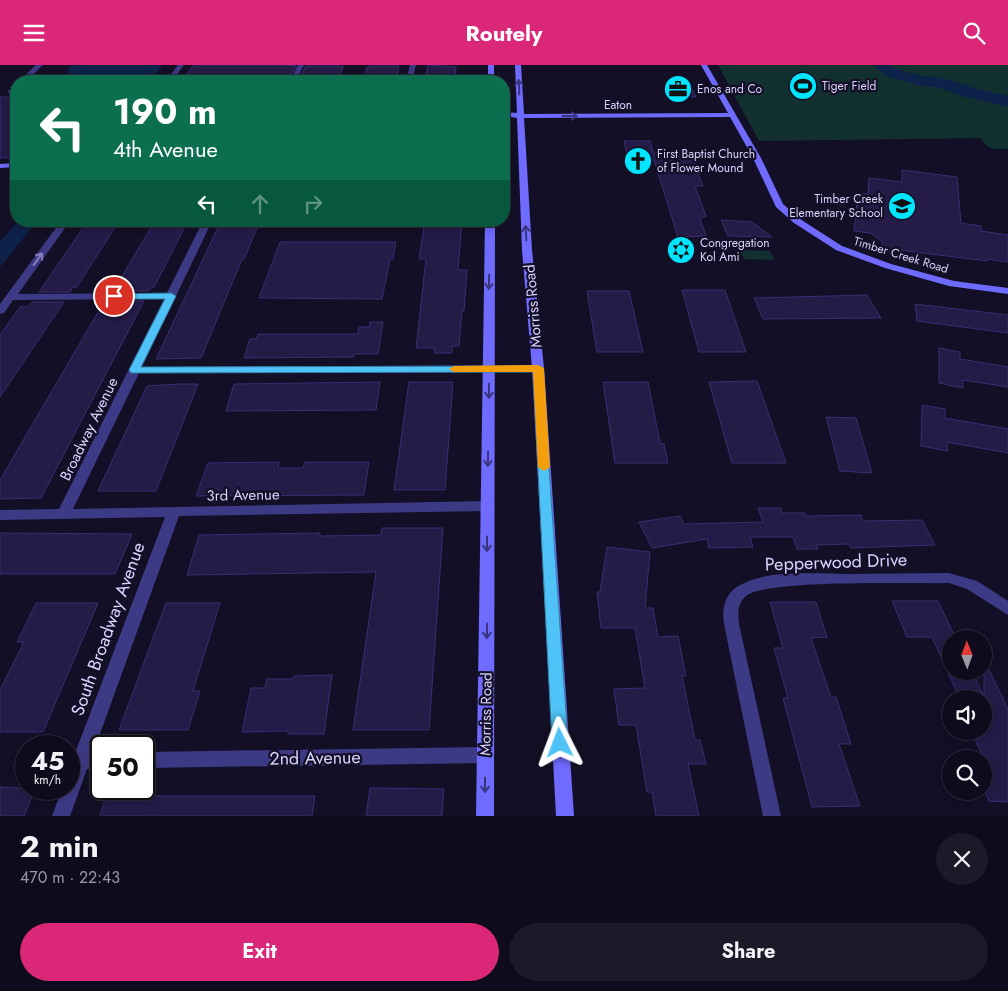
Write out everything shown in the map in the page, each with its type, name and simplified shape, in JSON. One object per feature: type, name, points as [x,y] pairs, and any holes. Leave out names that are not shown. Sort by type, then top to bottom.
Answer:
[{"type":"main road","name":"Morriss Road","points":[[518,65],[527,242],[538,368],[564,816]]},
{"type":"main road","name":"Timber Creek Road","points":[[704,65],[757,158],[779,205],[797,221],[839,248],[902,270],[954,284],[1008,291]]},
{"type":"main road","name":"Eaton","points":[[520,112],[728,108]]},
{"type":"main road","name":"Eaton","points":[[510,112],[732,115]]},
{"type":"main road","name":"Morriss Road","points":[[485,816],[490,227]]},
{"type":"street","points":[[29,75],[40,65]]},
{"type":"street","points":[[0,311],[62,227]]},
{"type":"street","name":"Broadway Avenue","points":[[63,515],[205,227]]},
{"type":"street","points":[[11,297],[171,296]]},
{"type":"street","points":[[134,370],[538,368]]},
{"type":"street","name":"3rd Avenue","points":[[0,515],[173,513],[488,505]]},
{"type":"street","name":"South Broadway Avenue","points":[[60,816],[173,513]]},
{"type":"street","name":"Pepperwood Drive","points":[[772,816],[731,614],[732,602],[743,590],[762,583],[789,580],[949,578],[972,585],[1008,609]]},
{"type":"street","name":"2nd Avenue","points":[[155,760],[485,755]]},
{"type":"street","points":[[81,761],[90,761]]},
{"type":"green space","name":"Tiger Field","points":[[718,65],[1008,65],[1008,149],[989,147],[981,138],[759,141]]},
{"type":"green space","points":[[740,251],[769,251],[774,260],[744,259]]},
{"type":"water","points":[[78,65],[162,65],[152,75],[69,74],[68,67]]},
{"type":"water","points":[[13,227],[32,227],[0,267],[0,242]]},
{"type":"building","points":[[194,65],[296,66],[291,75],[186,75]]},
{"type":"building","points":[[428,65],[456,67],[455,75],[426,75]]},
{"type":"building","points":[[306,66],[343,66],[340,75],[301,75]]},
{"type":"building","points":[[399,66],[397,75],[365,75],[367,67]]},
{"type":"building","points":[[667,82],[688,82],[696,97],[673,97]]},
{"type":"building","points":[[0,97],[10,97],[10,157],[0,158]]},
{"type":"building","points":[[624,141],[650,141],[653,152],[690,152],[703,186],[695,186],[706,216],[700,218],[706,236],[678,237],[654,160],[628,160]]},
{"type":"building","points":[[902,170],[957,177],[961,223],[981,226],[981,231],[1008,235],[1008,262],[882,248],[882,241],[870,233],[854,231],[858,193],[868,194],[869,178],[902,182]]},
{"type":"building","points":[[721,220],[752,222],[772,237],[728,236]]},
{"type":"building","points":[[84,227],[115,227],[77,287],[73,287],[70,292],[39,292]]},
{"type":"building","points":[[151,227],[185,227],[154,287],[149,291],[113,291]]},
{"type":"building","points":[[218,227],[257,227],[244,259],[242,259],[201,358],[156,359]]},
{"type":"building","points":[[424,227],[462,227],[458,270],[467,270],[464,311],[462,311],[459,346],[452,346],[452,353],[434,353],[435,348],[416,348],[426,259],[419,259]]},
{"type":"building","points":[[280,242],[396,242],[393,259],[390,259],[382,299],[259,298]]},
{"type":"building","points":[[682,290],[725,290],[746,352],[699,352]]},
{"type":"building","points":[[587,291],[629,291],[643,352],[597,352]]},
{"type":"building","points":[[867,295],[881,318],[763,319],[754,298]]},
{"type":"building","points":[[108,301],[144,301],[41,498],[0,499],[0,480],[101,307],[104,307]]},
{"type":"building","points":[[32,302],[64,302],[0,397],[0,335],[20,307],[28,307]]},
{"type":"building","points":[[915,304],[1008,315],[1008,333],[917,321]]},
{"type":"building","points":[[370,322],[383,322],[378,354],[354,354],[354,357],[244,358],[250,339],[256,339],[258,334],[358,334],[359,327],[369,327]]},
{"type":"building","points":[[939,348],[960,352],[960,359],[1008,367],[1008,387],[963,380],[963,388],[939,383]]},
{"type":"building","points":[[757,381],[786,463],[732,463],[709,382]]},
{"type":"building","points":[[380,382],[376,410],[226,411],[234,384]]},
{"type":"building","points":[[409,382],[453,382],[445,490],[394,490]]},
{"type":"building","points":[[603,382],[648,382],[660,443],[664,444],[668,463],[615,463]]},
{"type":"building","points":[[198,384],[156,491],[98,491],[147,386]]},
{"type":"building","points":[[922,405],[945,409],[945,418],[1008,429],[1008,453],[947,442],[948,451],[921,446]]},
{"type":"building","points":[[826,417],[856,418],[872,473],[840,471]]},
{"type":"building","points":[[279,462],[278,468],[303,468],[305,462],[369,462],[364,495],[196,496],[208,463]]},
{"type":"building","points":[[758,508],[781,508],[782,513],[805,513],[806,516],[861,515],[863,521],[922,520],[935,545],[851,548],[849,544],[816,545],[818,549],[797,549],[793,537],[750,537],[753,547],[709,548],[707,539],[652,548],[639,522],[680,516],[684,524],[763,522]]},
{"type":"building","points":[[382,528],[443,528],[429,730],[353,730],[376,572],[187,575],[199,535],[320,533],[320,536],[381,535]]},
{"type":"building","points":[[0,533],[132,534],[115,574],[0,574]]},
{"type":"building","points":[[607,547],[650,552],[645,608],[653,608],[658,637],[678,636],[686,676],[682,676],[695,740],[700,740],[706,764],[688,764],[699,816],[656,816],[652,792],[647,792],[636,725],[619,725],[614,689],[645,688],[635,628],[601,628],[597,592],[600,592]]},
{"type":"building","points":[[892,601],[938,601],[952,630],[942,630],[942,659],[932,637],[907,637]]},
{"type":"building","points":[[770,602],[816,602],[827,637],[811,638],[831,697],[836,697],[851,744],[839,744],[860,806],[812,807],[783,698],[788,698],[774,648],[783,648]]},
{"type":"building","points":[[36,603],[98,603],[43,732],[0,732],[0,690],[24,642],[17,642]]},
{"type":"building","points":[[166,603],[220,603],[193,691],[200,691],[188,730],[119,730]]},
{"type":"building","points":[[332,675],[324,734],[288,734],[288,731],[242,732],[251,688],[265,688],[267,679],[293,679],[294,676]]},
{"type":"building","points":[[992,676],[1008,709],[1008,802],[989,801],[992,800],[992,750],[980,750],[975,740],[992,740],[992,690],[984,690],[984,680],[992,680]]},
{"type":"building","points":[[951,680],[976,680],[981,690],[956,690]]},
{"type":"building","points":[[0,787],[15,788],[15,800],[31,800],[24,816],[0,816]]},
{"type":"building","points":[[370,788],[444,789],[442,816],[366,816]]},
{"type":"building","points":[[155,796],[315,796],[312,816],[100,816],[105,800],[155,800]]},
{"type":"waterway","points":[[881,65],[890,72],[920,81],[939,82],[971,93],[990,96],[1008,102]]},
{"type":"slow traffic","points":[[454,369],[538,368],[544,467]]},
{"type":"place","name":"Tiger Field","points":[[803,86]]},
{"type":"place","name":"Enos and Co","points":[[678,89]]},
{"type":"place","name":"First Baptist Church of Flower Mound","points":[[638,161]]},
{"type":"place","name":"Timber Creek Elementary School","points":[[902,206]]},
{"type":"place","name":"Congregation Kol Ami","points":[[681,250]]},
{"type":"route","points":[[114,296],[171,296],[134,370],[538,368],[560,743]]}]
